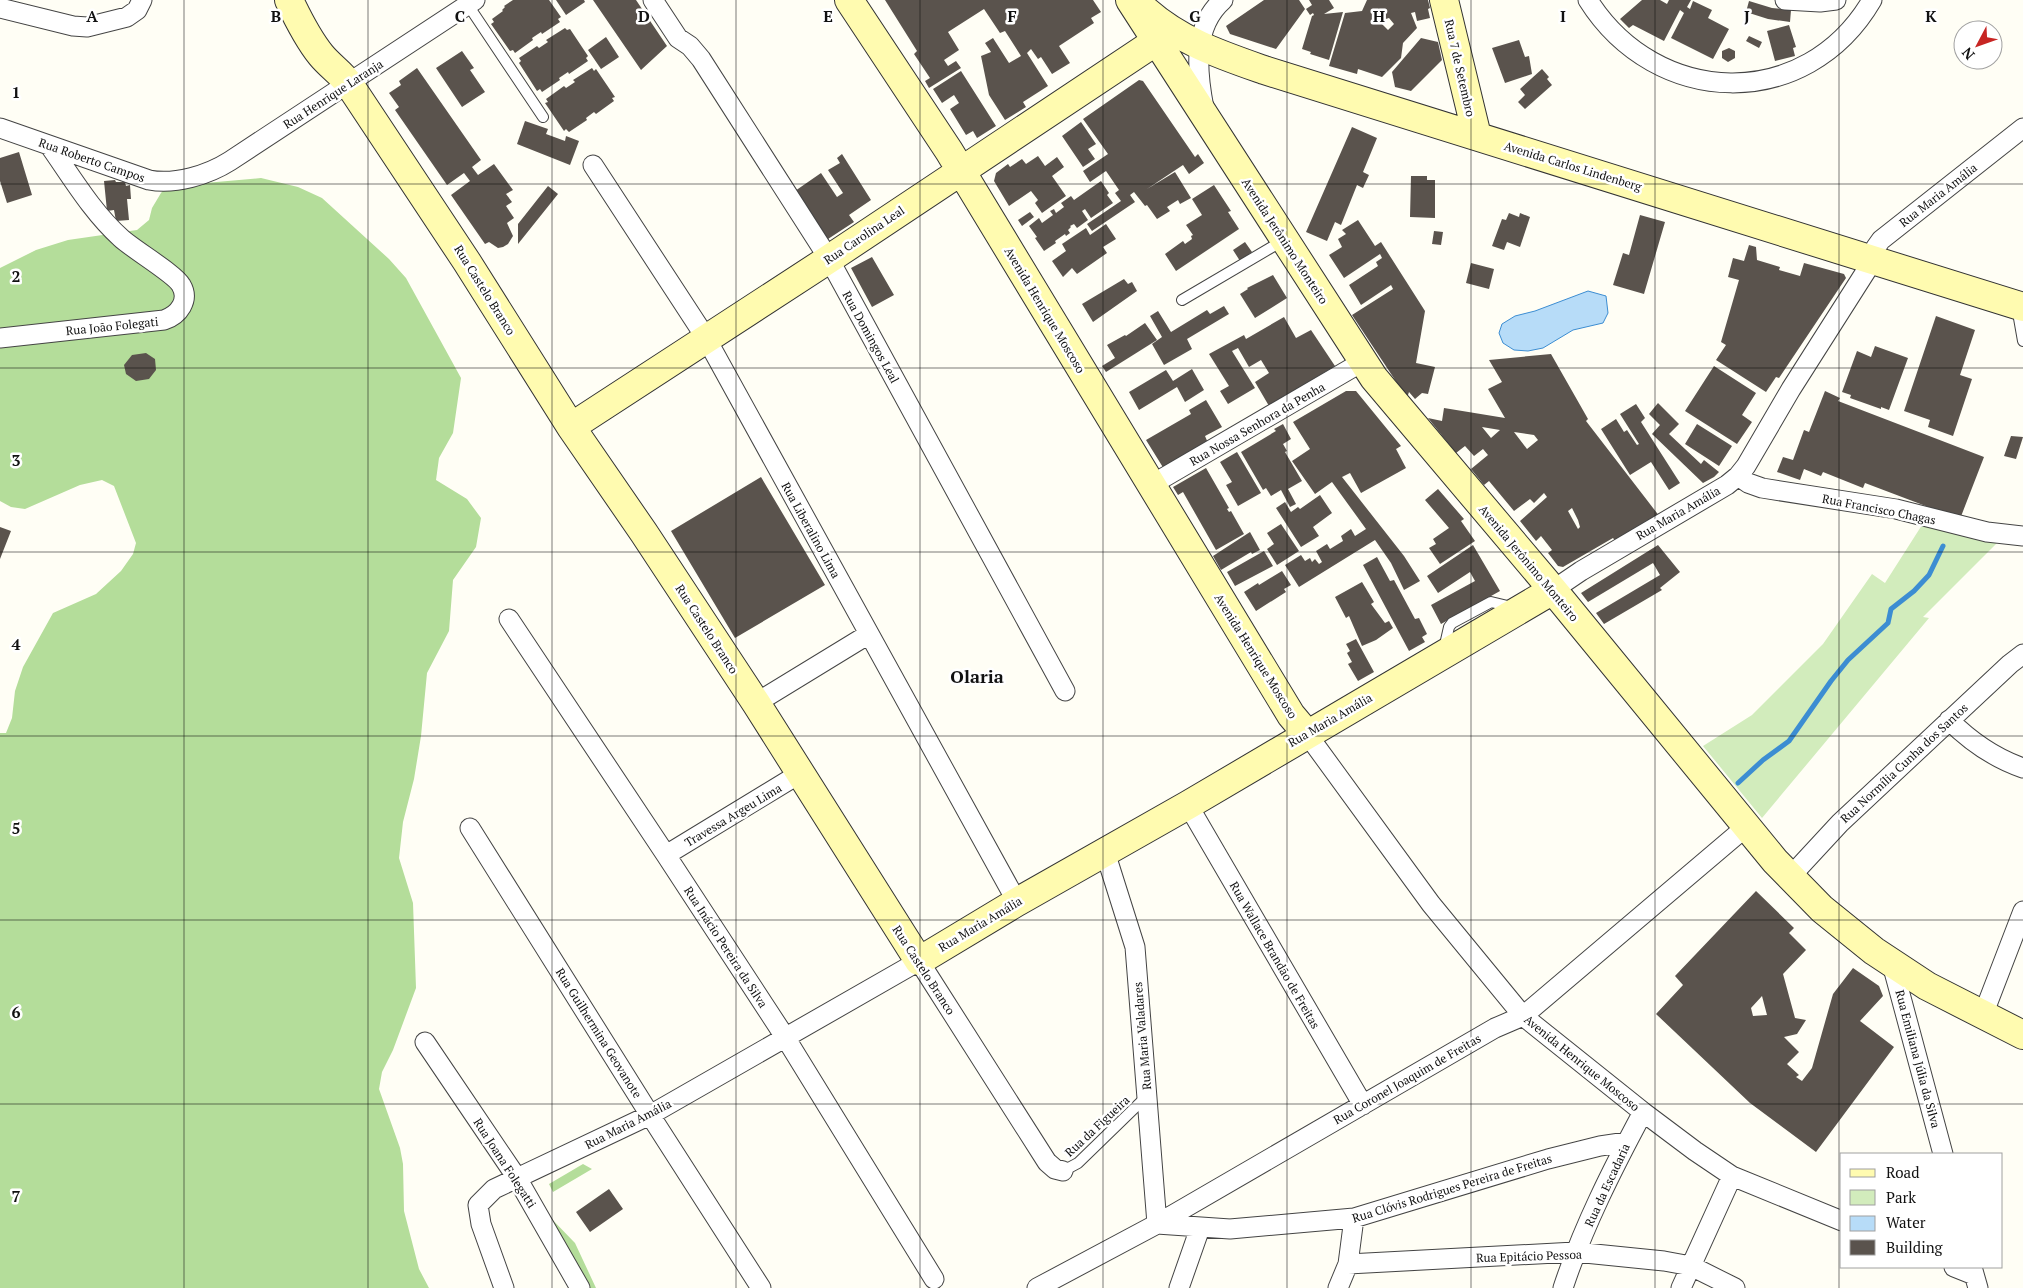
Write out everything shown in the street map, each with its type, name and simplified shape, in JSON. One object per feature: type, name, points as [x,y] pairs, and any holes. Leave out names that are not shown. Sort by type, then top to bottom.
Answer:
[{"type":"main road","name":"Rua Castelo Branco","points":[[290,0],[338,53],[343,73],[349,84],[467,262],[571,426],[756,703],[799,774],[919,961]]},
{"type":"main road","name":"Avenida Henrique Moscoso","points":[[849,0],[960,170],[1291,715],[1307,734]]},
{"type":"main road","name":"Avenida Jerônimo Monteiro","points":[[1130,0],[1163,36],[1206,117],[1362,362],[1386,394],[1553,590],[1790,877],[1839,924],[1892,964],[1927,986],[2023,1035]]},
{"type":"main road","name":"Avenida Carlos Lindenberg","points":[[1136,0],[1155,19],[1163,36],[1199,46],[1264,70],[2020,306]]},
{"type":"main road","name":"Rua 7 de Setembro","points":[[1444,0],[1476,136]]},
{"type":"main road","name":"Rua Carolina Leal","points":[[571,426],[829,259],[1163,36]]},
{"type":"main road","name":"Rua Maria Amália","points":[[919,961],[1553,590]]},
{"type":"street","points":[[0,8],[72,26],[87,27],[127,17],[137,10],[142,0]]},
{"type":"street","name":"Rua Domingos Leal","points":[[653,0],[678,38],[690,46],[701,59],[829,259],[1065,691]]},
{"type":"street","points":[[1206,117],[1200,82],[1199,46],[1207,18],[1222,0]]},
{"type":"street","points":[[1588,0],[1609,29],[1623,43],[1657,65],[1694,79],[1733,82],[1772,77],[1809,63],[1840,40],[1854,26],[1872,0]]},
{"type":"street","points":[[1785,0],[1820,2],[1836,0]]},
{"type":"street","name":"Rua Henrique Laranja","points":[[186,177],[200,175],[222,166],[471,2]]},
{"type":"street","name":"Rua Roberto Campos","points":[[0,128],[149,180],[164,181],[186,177]]},
{"type":"street","name":"Rua Maria Amália","points":[[1553,590],[1581,571],[1727,485],[1738,476],[1746,466],[1803,369],[1868,268],[1876,247],[1888,233],[2021,131]]},
{"type":"street","name":"Rua João Folegati","points":[[0,338],[164,320],[177,314],[184,302],[181,284],[136,251],[106,223],[49,145]]},
{"type":"street","name":"Rua Liberalino Lima","points":[[593,165],[706,338],[1017,902]]},
{"type":"street","name":"Rua Nossa Senhora da Penha","points":[[1151,486],[1362,362]]},
{"type":"street","name":"Rua Francisco Chagas","points":[[1738,476],[1748,483],[1762,488],[1896,509],[1987,532],[2023,536]]},
{"type":"street","name":"Rua Inácio Pereira da Silva","points":[[509,619],[785,1037],[934,1279]]},
{"type":"street","points":[[756,703],[869,634]]},
{"type":"street","name":"Rua Normília Cunha dos Santos","points":[[1790,877],[1840,823],[2023,654]]},
{"type":"street","points":[[1950,720],[1981,748],[2006,763],[2023,768]]},
{"type":"street","name":"Avenida Henrique Moscoso","points":[[1307,734],[1431,904],[1523,1016],[1643,1112],[1732,1176],[1840,1220]]},
{"type":"street","name":"Travessa Argeu Lima","points":[[666,855],[799,774]]},
{"type":"street","name":"Rua Wallace Brandão de Freitas","points":[[1188,805],[1363,1105]]},
{"type":"street","name":"Rua Coronel Joaquim de Freitas","points":[[1037,1288],[1157,1224],[1495,1028],[1523,1016],[1747,826]]},
{"type":"street","name":"Rua Guilhermina Geovanote","points":[[470,828],[761,1288]]},
{"type":"street","name":"Rua Maria Valadares","points":[[1105,852],[1135,947],[1157,1224]]},
{"type":"street","points":[[1983,1015],[2023,911]]},
{"type":"street","name":"Rua Maria Amália","points":[[504,1288],[481,1224],[478,1205],[494,1189],[650,1115],[919,961]]},
{"type":"street","name":"Rua Castelo Branco","points":[[919,961],[1047,1162],[1055,1169],[1063,1171]]},
{"type":"street","name":"Rua Emiliana Júlia da Silva","points":[[1892,964],[1943,1153]]},
{"type":"street","name":"Rua Joana Folegatti","points":[[424,1042],[517,1178],[580,1288]]},
{"type":"street","name":"Rua da Escadaria","points":[[1563,1288],[1575,1252],[1643,1112]]},
{"type":"street","name":"Rua Clóvis Rodrigues Pereira de Freitas","points":[[1157,1224],[1230,1230],[1354,1218],[1548,1159],[1600,1146],[1627,1142]]},
{"type":"street","points":[[1681,1288],[1732,1176]]},
{"type":"street","points":[[1338,1288],[1348,1264],[1354,1218]]},
{"type":"street","points":[[1179,1288],[1200,1228]]},
{"type":"street","name":"Rua Epitácio Pessoa","points":[[1348,1264],[1575,1252],[1664,1261],[1691,1266],[1735,1288]]},
{"type":"street","points":[[1956,1268],[1975,1277]]},
{"type":"lane","points":[[471,2],[544,117]]},
{"type":"lane","points":[[1182,300],[1284,239]]},
{"type":"lane","points":[[2020,306],[2023,341]]},
{"type":"lane","name":"Rua da Figueira","points":[[1063,1171],[1078,1163],[1147,1096]]},
{"type":"green space","points":[[261,178],[298,187],[322,198],[389,259],[406,278],[461,378],[453,433],[439,458],[436,480],[467,499],[481,518],[476,547],[453,580],[449,631],[427,673],[421,736],[414,779],[403,822],[399,858],[413,903],[416,988],[393,1050],[382,1072],[379,1089],[400,1148],[403,1164],[404,1211],[419,1269],[429,1288],[0,1288],[0,733],[6,733],[12,718],[15,691],[23,667],[53,613],[96,594],[121,571],[133,554],[136,543],[114,486],[102,480],[80,485],[25,509],[11,507],[0,501],[0,268],[36,250],[68,240],[137,230],[149,220],[152,208],[169,183],[205,183]]},
{"type":"green space","points":[[1922,525],[1998,542],[1923,617],[1929,618],[1762,818],[1703,746],[1752,715],[1823,644],[1872,574],[1885,583]]},
{"type":"green space","points":[[583,1164],[592,1169],[553,1192],[549,1184]]},
{"type":"green space","points":[[544,1211],[575,1243],[596,1288],[586,1288]]},
{"type":"water","points":[[1588,291],[1606,296],[1608,313],[1603,323],[1573,330],[1543,348],[1528,351],[1514,350],[1503,343],[1499,333],[1502,324],[1515,316],[1535,311]]},
{"type":"building","points":[[513,0],[549,0],[561,17],[558,19],[560,22],[532,38],[533,40],[515,53],[513,50],[510,51],[491,24],[494,22],[492,19],[503,11],[504,6]]},
{"type":"building","points":[[556,0],[584,0],[585,2],[566,15]]},
{"type":"building","points":[[593,0],[636,0],[667,46],[641,70]]},
{"type":"building","points":[[885,0],[1093,0],[1101,12],[1091,18],[1094,23],[1059,46],[1070,63],[1052,74],[1041,57],[1038,59],[1031,49],[1027,53],[1048,86],[1023,102],[1026,107],[1005,120],[989,95],[981,56],[991,52],[985,43],[993,38],[1009,63],[1021,56],[1005,31],[1000,33],[984,9],[948,32],[959,50],[944,60],[948,66],[956,61],[961,68],[929,88],[925,81],[930,78],[914,54],[917,51]]},
{"type":"building","points":[[1264,0],[1299,0],[1305,9],[1276,49],[1230,34],[1226,26]]},
{"type":"building","points":[[1309,0],[1329,0],[1334,8],[1324,14],[1343,12],[1329,60],[1310,54],[1311,52],[1302,49],[1312,16],[1314,15],[1313,13],[1310,15],[1306,9],[1312,5]]},
{"type":"building","points":[[1367,0],[1428,0],[1430,18],[1417,21],[1415,12],[1411,13],[1417,28],[1403,43],[1401,58],[1382,77],[1358,69],[1357,74],[1329,66],[1345,13],[1362,11]],"holes":[[[1389,18],[1394,24],[1388,30],[1379,21]]]},
{"type":"building","points":[[1642,0],[1660,0],[1667,4],[1669,0],[1691,0],[1687,7],[1690,9],[1693,1],[1712,10],[1708,18],[1729,29],[1713,59],[1671,38],[1684,13],[1680,10],[1664,41],[1633,25],[1629,28],[1620,19]]},
{"type":"building","points":[[1749,1],[1772,8],[1791,10],[1790,22],[1768,19],[1746,12]]},
{"type":"building","points":[[1789,25],[1796,47],[1793,48],[1795,56],[1775,61],[1767,31]]},
{"type":"building","points":[[565,28],[567,30],[570,29],[588,56],[586,58],[588,61],[569,74],[568,72],[559,78],[560,80],[542,92],[540,89],[537,91],[519,63],[521,61],[519,58],[537,46],[539,48],[548,42],[546,40]]},
{"type":"building","points":[[1749,36],[1762,42],[1759,48],[1746,41]]},
{"type":"building","points":[[606,37],[619,57],[601,69],[588,50]]},
{"type":"building","points":[[1421,38],[1438,42],[1442,60],[1411,91],[1395,87],[1392,72]]},
{"type":"building","points":[[1519,40],[1525,57],[1529,56],[1532,74],[1505,83],[1492,48]]},
{"type":"building","points":[[1729,48],[1735,51],[1735,58],[1728,62],[1722,58],[1722,51]]},
{"type":"building","points":[[462,51],[474,68],[470,70],[485,92],[462,107],[436,68]]},
{"type":"building","points":[[417,68],[481,160],[472,167],[478,175],[494,164],[513,190],[506,194],[512,202],[506,206],[514,218],[507,223],[513,236],[508,244],[503,247],[498,248],[489,242],[485,244],[451,195],[470,181],[464,173],[447,185],[395,110],[399,107],[389,93],[401,85],[399,81]]},
{"type":"building","points":[[592,68],[594,71],[596,69],[615,97],[612,98],[614,101],[596,114],[594,112],[586,118],[587,120],[569,132],[566,129],[564,131],[545,103],[548,102],[546,99],[564,86],[566,88],[575,82],[573,80]]},
{"type":"building","points":[[1542,69],[1549,77],[1547,79],[1552,85],[1525,109],[1518,102],[1525,95],[1520,89]]},
{"type":"building","points":[[961,71],[996,126],[977,138],[973,131],[966,135],[950,109],[959,103],[954,95],[942,103],[933,89]]},
{"type":"building","points":[[1139,80],[1143,81],[1195,157],[1198,154],[1204,163],[1189,174],[1183,165],[1147,189],[1175,172],[1191,198],[1180,204],[1178,200],[1167,207],[1170,211],[1157,219],[1134,192],[1130,195],[1135,202],[1092,231],[1087,224],[1121,201],[1115,193],[1119,190],[1106,171],[1090,182],[1083,171],[1108,154],[1083,119]]},
{"type":"building","points":[[525,121],[548,129],[546,134],[565,141],[566,136],[579,141],[570,165],[517,144]]},
{"type":"building","points":[[1081,122],[1096,144],[1088,149],[1095,159],[1083,167],[1062,136]]},
{"type":"building","points":[[1352,127],[1377,138],[1363,172],[1369,175],[1363,188],[1357,185],[1341,225],[1335,222],[1327,241],[1306,232]]},
{"type":"building","points":[[19,152],[32,195],[7,203],[0,181],[0,158]]},
{"type":"building","points":[[842,154],[871,200],[849,215],[854,222],[828,239],[795,191],[821,173],[837,197],[843,193],[828,170],[840,163],[837,158]]},
{"type":"building","points":[[1038,156],[1045,166],[1057,157],[1064,167],[1052,176],[1066,196],[1042,213],[1035,203],[1038,200],[1031,191],[1009,206],[994,181],[996,173],[1008,164],[1010,167],[1022,159],[1026,164]]},
{"type":"building","points":[[1411,176],[1427,176],[1427,180],[1435,180],[1435,218],[1410,217]]},
{"type":"building","points":[[115,180],[116,182],[125,182],[126,186],[130,185],[131,199],[127,199],[129,220],[116,221],[114,210],[107,211],[104,181]]},
{"type":"building","points":[[1101,181],[1113,203],[1091,218],[1085,209],[1082,211],[1088,220],[1077,228],[1074,224],[1070,226],[1068,230],[1070,233],[1066,236],[1065,234],[1044,251],[1029,226],[1039,218],[1042,223],[1053,215],[1050,211],[1054,209],[1056,213],[1064,207],[1061,203],[1071,196],[1074,200]]},
{"type":"building","points":[[1214,185],[1231,211],[1228,212],[1239,229],[1176,271],[1165,254],[1183,241],[1185,244],[1192,239],[1191,236],[1193,235],[1186,225],[1202,215],[1192,199]]},
{"type":"building","points":[[548,186],[558,194],[518,244],[518,224]]},
{"type":"building","points":[[1030,212],[1034,217],[1022,226],[1018,220]]},
{"type":"building","points":[[1509,213],[1519,217],[1520,213],[1530,217],[1520,247],[1507,242],[1504,250],[1492,246],[1502,219],[1506,220]]},
{"type":"building","points":[[1640,215],[1665,222],[1644,294],[1613,285],[1623,253],[1629,255]]},
{"type":"building","points":[[1358,220],[1375,246],[1381,242],[1425,311],[1416,363],[1435,367],[1428,394],[1422,393],[1415,399],[1409,392],[1407,398],[1352,315],[1393,289],[1391,285],[1361,305],[1349,285],[1378,266],[1376,262],[1382,258],[1380,254],[1344,278],[1329,255],[1342,247],[1338,239],[1346,234],[1342,230]]},
{"type":"building","points":[[1106,224],[1116,239],[1103,247],[1107,253],[1077,274],[1072,268],[1063,277],[1052,261],[1066,251],[1062,244],[1086,228],[1090,235]]},
{"type":"building","points":[[1434,231],[1443,232],[1441,245],[1432,244]]},
{"type":"building","points":[[1245,242],[1252,252],[1240,261],[1233,250]]},
{"type":"building","points":[[1749,245],[1756,247],[1757,260],[1780,267],[1779,270],[1800,276],[1804,263],[1844,274],[1846,278],[1779,378],[1776,377],[1766,392],[1716,360],[1726,345],[1721,342],[1739,280],[1728,277],[1733,258],[1744,261]]},
{"type":"building","points":[[872,257],[894,295],[872,307],[851,268]]},
{"type":"building","points":[[1471,263],[1494,269],[1489,289],[1466,283]]},
{"type":"building","points":[[1273,275],[1287,298],[1255,318],[1240,294],[1247,288]]},
{"type":"building","points":[[1124,279],[1128,284],[1132,282],[1137,291],[1093,322],[1082,304]]},
{"type":"building","points":[[1224,306],[1229,314],[1187,339],[1192,349],[1164,365],[1152,344],[1162,337],[1150,316],[1158,311],[1171,332],[1207,310],[1210,314]]},
{"type":"building","points":[[1936,316],[1975,330],[1960,375],[1972,379],[1953,436],[1928,427],[1930,420],[1904,411]]},
{"type":"building","points":[[1284,317],[1296,338],[1311,330],[1335,366],[1269,406],[1255,382],[1269,373],[1261,360],[1249,367],[1238,348],[1232,351],[1255,388],[1228,404],[1220,391],[1229,386],[1209,354],[1244,335],[1246,339]]},
{"type":"building","points":[[1145,323],[1157,340],[1106,372],[1102,366],[1115,358],[1107,345],[1126,336]]},
{"type":"building","points":[[1875,346],[1908,358],[1889,410],[1850,398],[1851,395],[1842,392],[1857,351],[1871,357]]},
{"type":"building","points":[[146,353],[155,359],[156,370],[149,379],[136,381],[126,374],[124,365],[132,355]]},
{"type":"building","points":[[1551,354],[1588,419],[1586,421],[1660,517],[1617,543],[1613,538],[1563,567],[1558,566],[1548,553],[1552,550],[1541,536],[1536,541],[1520,521],[1547,497],[1544,493],[1534,503],[1530,499],[1514,511],[1489,481],[1484,485],[1471,469],[1488,455],[1483,449],[1474,456],[1465,446],[1456,453],[1428,418],[1442,421],[1444,408],[1505,418],[1488,389],[1502,382],[1489,360]],"holes":[[[1482,427],[1500,430],[1491,438]],[[1514,432],[1534,435],[1538,440],[1527,449]],[[1572,508],[1578,520],[1580,527],[1578,529],[1568,511]]]},
{"type":"building","points":[[1714,366],[1756,393],[1742,415],[1752,422],[1737,444],[1685,411]]},
{"type":"building","points":[[1192,369],[1204,390],[1185,402],[1177,387],[1139,410],[1129,392],[1166,370],[1173,381]]},
{"type":"building","points":[[1346,391],[1356,391],[1401,446],[1396,449],[1406,468],[1361,493],[1350,473],[1342,477],[1404,556],[1420,581],[1404,590],[1391,563],[1375,540],[1299,587],[1285,565],[1301,555],[1305,561],[1310,558],[1312,562],[1315,559],[1319,564],[1322,562],[1316,551],[1327,544],[1330,549],[1343,541],[1341,536],[1351,529],[1355,536],[1366,529],[1332,482],[1315,494],[1292,461],[1310,449],[1293,422]]},
{"type":"building","points":[[1825,391],[1840,398],[1838,401],[1984,457],[1960,519],[1865,483],[1863,488],[1823,472],[1821,476],[1804,469],[1800,480],[1777,472],[1783,457],[1793,460],[1804,430],[1809,432]]},
{"type":"building","points":[[1206,400],[1222,427],[1205,436],[1208,443],[1164,469],[1146,440],[1191,414],[1189,410]]},
{"type":"building","points":[[1658,403],[1679,424],[1669,434],[1701,464],[1704,460],[1719,472],[1714,477],[1703,483],[1652,434],[1660,425],[1649,414]]},
{"type":"building","points":[[1636,404],[1645,418],[1641,422],[1680,483],[1669,490],[1651,462],[1630,475],[1601,429],[1616,419],[1624,432],[1627,430],[1637,445],[1639,444],[1620,414]]},
{"type":"building","points":[[1283,424],[1291,439],[1283,444],[1287,451],[1285,452],[1302,481],[1288,489],[1296,504],[1290,507],[1281,490],[1271,496],[1266,488],[1263,490],[1241,452],[1276,431],[1274,429]]},
{"type":"building","points":[[1697,424],[1732,446],[1719,466],[1685,444]]},
{"type":"building","points":[[2011,436],[2023,437],[2016,459],[2004,456]]},
{"type":"building","points":[[1237,452],[1261,493],[1238,506],[1226,485],[1232,482],[1220,462]]},
{"type":"building","points":[[1206,468],[1229,508],[1227,509],[1229,512],[1231,511],[1244,534],[1216,550],[1183,492],[1178,495],[1173,487]]},
{"type":"building","points":[[761,477],[825,585],[735,638],[671,531]]},
{"type":"building","points":[[1438,489],[1464,519],[1461,521],[1475,541],[1440,564],[1429,548],[1436,544],[1433,539],[1449,528],[1425,500]]},
{"type":"building","points":[[1320,495],[1332,513],[1313,527],[1319,536],[1301,547],[1276,508],[1285,502],[1291,512],[1298,507],[1300,509]]},
{"type":"building","points":[[1281,524],[1299,551],[1277,565],[1267,549],[1274,544],[1267,533]]},
{"type":"building","points":[[0,527],[11,531],[0,559]]},
{"type":"building","points":[[1250,532],[1260,550],[1252,554],[1251,552],[1221,570],[1213,556]]},
{"type":"building","points":[[1473,545],[1500,591],[1441,624],[1431,605],[1475,581],[1470,572],[1438,593],[1427,576]]},
{"type":"building","points":[[1658,545],[1680,572],[1660,588],[1662,590],[1604,624],[1596,613],[1660,575],[1653,563],[1588,602],[1581,593]]},
{"type":"building","points":[[1264,551],[1273,566],[1235,586],[1227,572]]},
{"type":"building","points":[[1377,557],[1390,581],[1394,580],[1415,619],[1419,618],[1427,634],[1422,637],[1425,642],[1409,651],[1363,565]]},
{"type":"building","points":[[1282,571],[1291,585],[1284,589],[1286,592],[1256,611],[1244,592]]},
{"type":"building","points":[[1362,582],[1374,602],[1371,604],[1385,623],[1389,621],[1393,628],[1376,640],[1362,646],[1349,616],[1346,618],[1335,597]]},
{"type":"building","points":[[1356,639],[1374,672],[1358,681],[1348,664],[1352,662],[1347,653],[1350,651],[1346,644]]},
{"type":"building","points":[[1756,891],[1794,928],[1789,933],[1806,950],[1783,974],[1795,1018],[1806,1020],[1797,1034],[1784,1037],[1799,1052],[1787,1064],[1799,1075],[1796,1077],[1802,1081],[1812,1068],[1833,994],[1853,968],[1879,986],[1883,996],[1860,1021],[1894,1047],[1816,1152],[1750,1103],[1656,1014],[1683,985],[1675,976]],"holes":[[[1762,996],[1767,1015],[1753,1016],[1751,1008]]]},
{"type":"building","points":[[609,1189],[623,1209],[590,1232],[576,1212]]},
{"type":"waterway","points":[[1738,783],[1763,760],[1789,741],[1848,660],[1888,623],[1891,609],[1914,591],[1929,575],[1943,546]]},
{"type":"district","name":"Olaria","points":[[977,676]]}]
